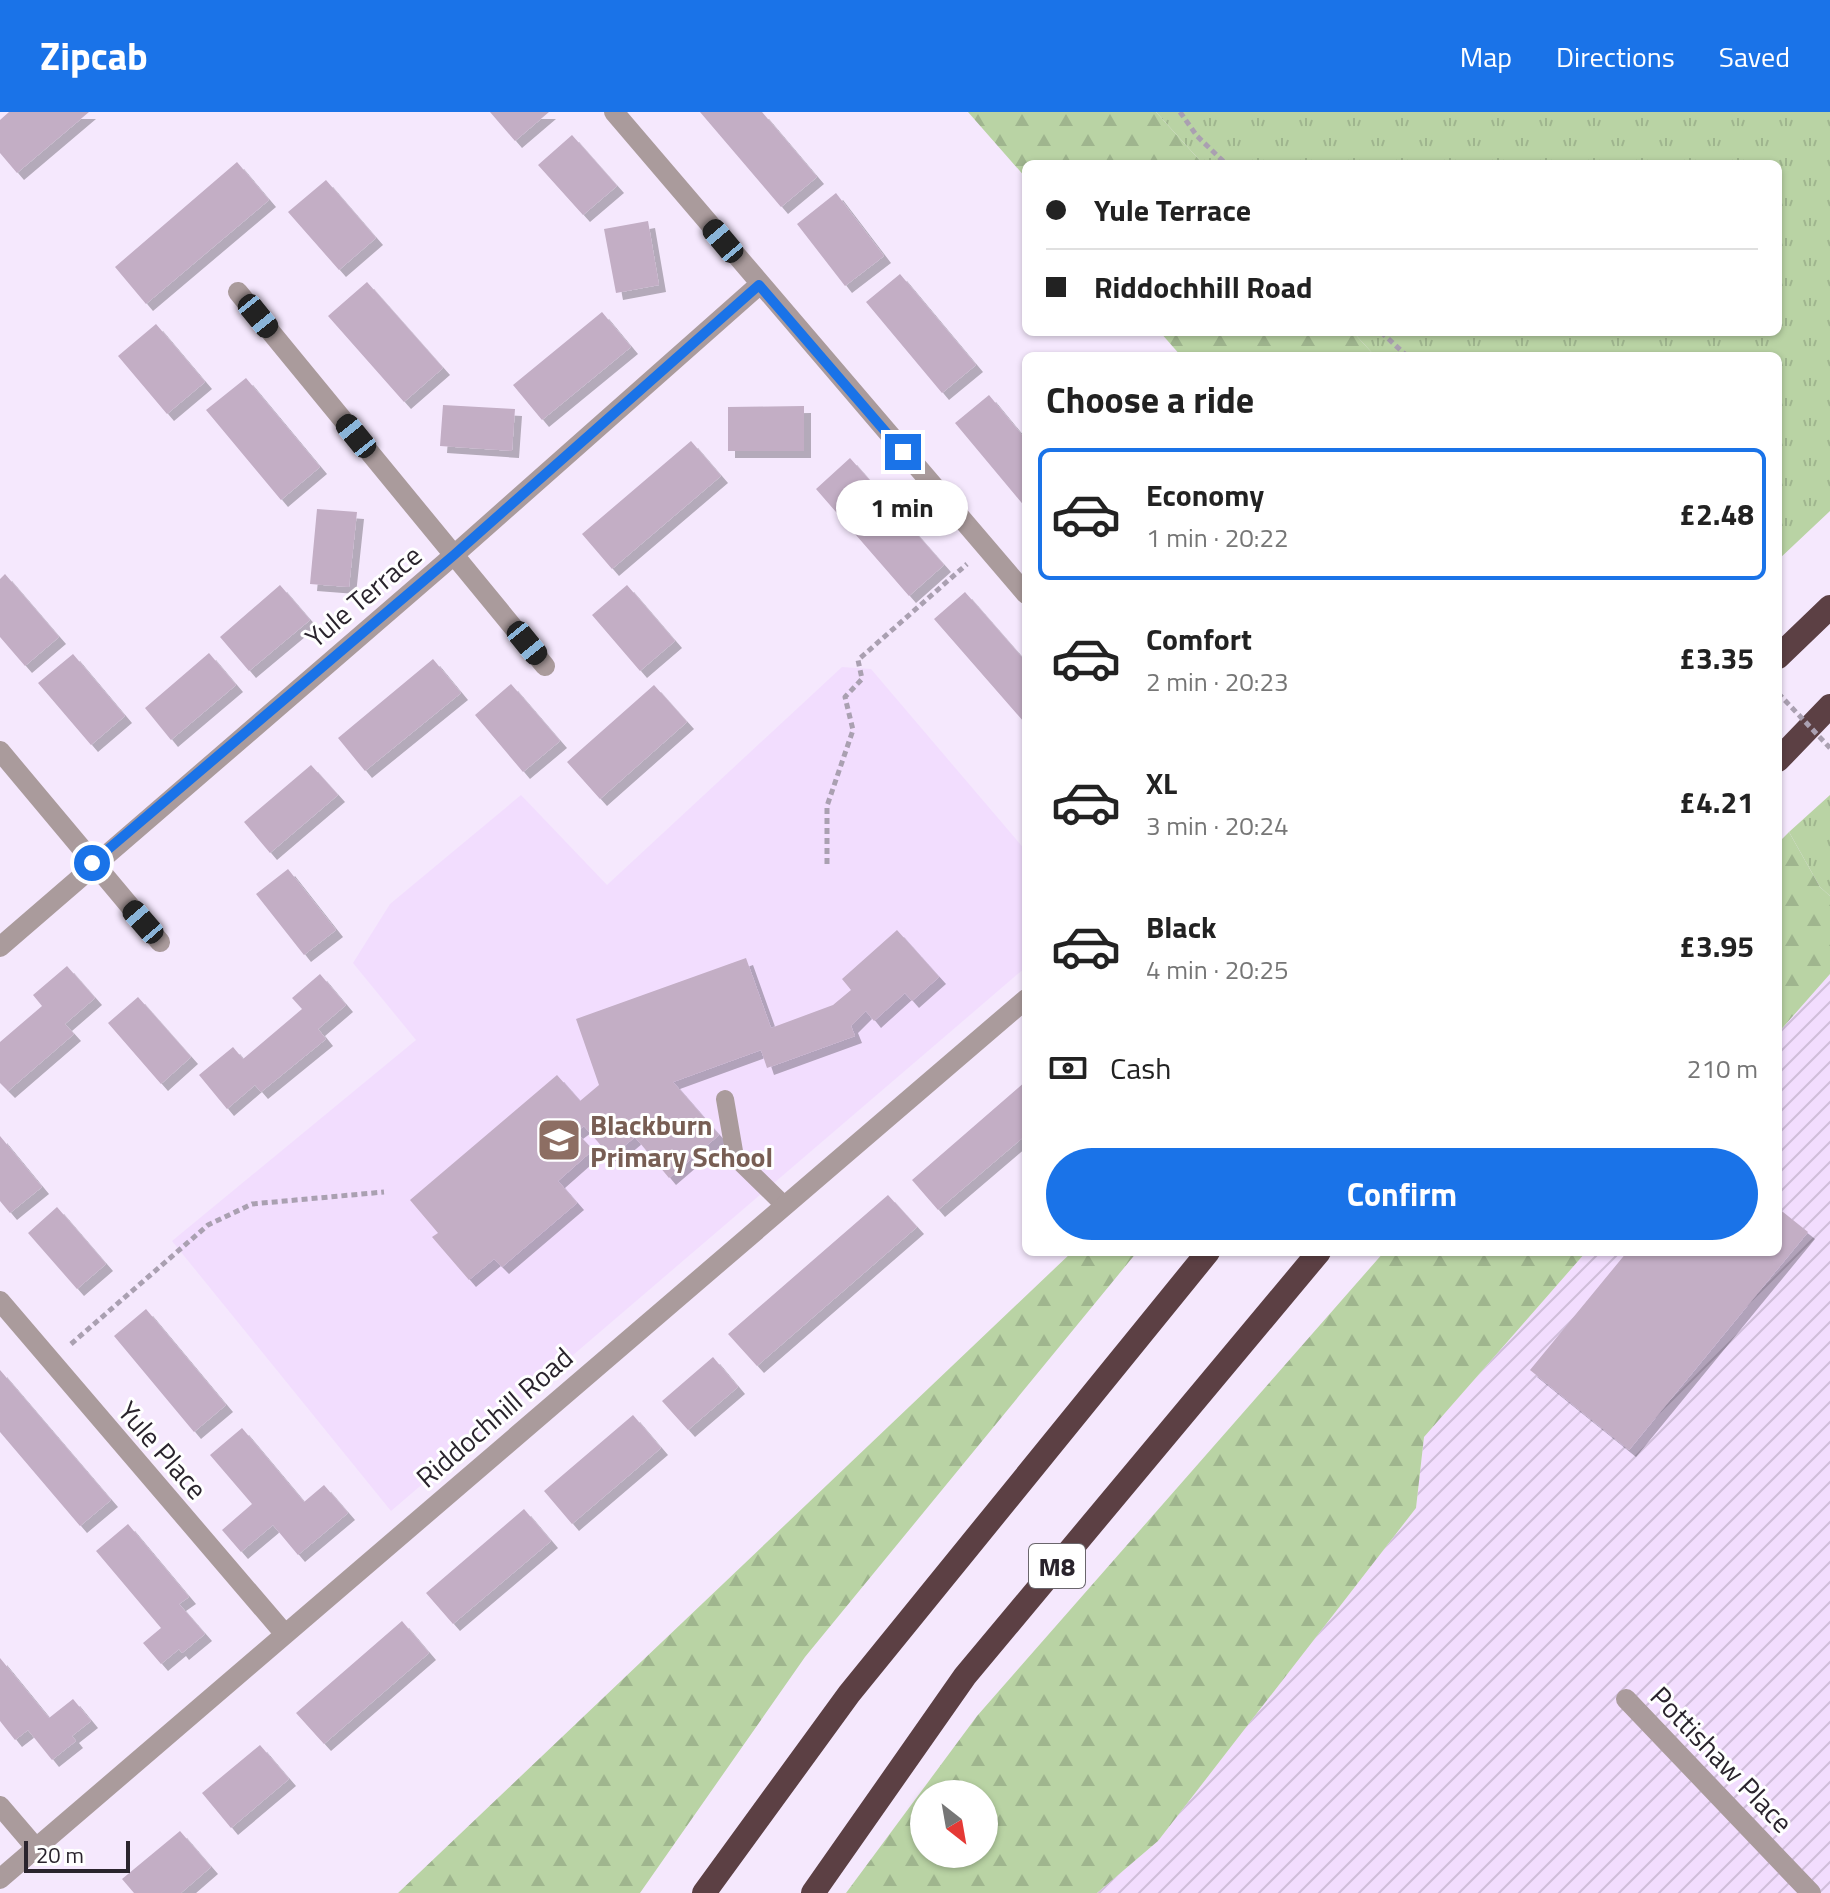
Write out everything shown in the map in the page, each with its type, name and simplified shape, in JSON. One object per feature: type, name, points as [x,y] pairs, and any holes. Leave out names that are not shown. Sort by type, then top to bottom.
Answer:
[{"type":"highway","points":[[1782,653],[1830,607]]},
{"type":"highway","points":[[1782,756],[1830,706]]},
{"type":"highway","points":[[704,1893],[849,1694],[1205,1256]]},
{"type":"highway","name":"M8","points":[[813,1893],[965,1676],[1316,1256]]},
{"type":"street","points":[[614,112],[1022,589]]},
{"type":"street","name":"Yule Terrace","points":[[0,947],[92,863],[454,555],[759,285]]},
{"type":"street","points":[[238,292],[545,666]]},
{"type":"street","points":[[0,751],[160,942]]},
{"type":"street","name":"Riddochhill Road","points":[[0,1879],[1022,1002]]},
{"type":"street","name":"Yule Place","points":[[0,1301],[284,1633]]},
{"type":"street","name":"Pottishaw Place","points":[[1626,1699],[1811,1893]]},
{"type":"street","points":[[0,1806],[36,1848]]},
{"type":"lane","points":[[725,1099],[735,1157],[784,1205]]},
{"type":"path","points":[[1180,112],[1197,136],[1222,160]]},
{"type":"path","points":[[1385,336],[1403,352]]},
{"type":"path","points":[[827,864],[827,806],[853,730],[845,697],[862,679],[858,660],[986,548]]},
{"type":"path","points":[[1782,697],[1830,748]]},
{"type":"path","points":[[50,1362],[208,1225],[252,1204],[384,1192]]},
{"type":"shaded area","name":"Blackburn Primary School","points":[[842,667],[871,669],[1022,846],[1022,970],[391,1511],[172,1241],[416,1040],[353,963],[390,904],[521,795],[607,885]]},
{"type":"shaded area","points":[[1830,974],[1830,1893],[1097,1893],[1158,1841],[1416,1508],[1424,1437],[1582,1256],[1782,1256],[1782,1028]]},
{"type":"green space","points":[[968,112],[1156,112],[1199,160],[1022,160],[1022,173]]},
{"type":"green space","points":[[1156,112],[1830,112],[1830,511],[1782,556],[1782,352],[1371,352],[1357,336],[1782,336],[1782,160],[1199,160]]},
{"type":"green space","points":[[1164,336],[1357,336],[1371,352],[1178,352]]},
{"type":"green space","points":[[1830,795],[1830,896],[1820,887],[1789,832]]},
{"type":"green space","points":[[1789,832],[1820,887],[1830,896],[1830,974],[1782,1028],[1782,839]]},
{"type":"green space","points":[[1068,1256],[1134,1256],[805,1657],[640,1893],[398,1893]]},
{"type":"green space","points":[[1380,1256],[1582,1256],[1424,1437],[1416,1508],[1158,1841],[1097,1893],[846,1893],[910,1807],[910,1868],[998,1868],[998,1780],[930,1780],[977,1716]]},
{"type":"building","points":[[9,112],[89,112],[17,173],[0,153],[0,120]]},
{"type":"building","points":[[490,112],[549,112],[515,141]]},
{"type":"building","points":[[700,112],[762,112],[817,177],[781,207]]},
{"type":"building","points":[[572,135],[617,186],[583,215],[538,165]]},
{"type":"building","points":[[237,162],[269,200],[146,304],[115,267]]},
{"type":"building","points":[[326,180],[376,238],[339,270],[288,212]]},
{"type":"building","points":[[836,193],[884,256],[845,286],[797,224]]},
{"type":"building","points":[[648,221],[659,285],[616,293],[604,229]]},
{"type":"building","points":[[900,274],[976,365],[942,393],[866,302]]},
{"type":"building","points":[[367,282],[443,368],[404,402],[328,316]]},
{"type":"building","points":[[602,312],[631,347],[542,420],[513,385]]},
{"type":"building","points":[[156,324],[205,382],[167,414],[118,356]]},
{"type":"building","points":[[246,378],[320,467],[281,500],[206,410]]},
{"type":"building","points":[[989,395],[1022,435],[1022,503],[955,423]]},
{"type":"building","points":[[443,405],[515,409],[512,451],[440,446]]},
{"type":"building","points":[[804,406],[804,451],[728,451],[728,407]]},
{"type":"building","points":[[691,441],[721,476],[612,569],[582,534]]},
{"type":"building","points":[[850,458],[944,565],[909,596],[816,489]]},
{"type":"building","points":[[317,509],[357,512],[349,587],[310,584]]},
{"type":"building","points":[[5,574],[59,637],[25,666],[0,637],[0,579]]},
{"type":"building","points":[[280,585],[310,620],[249,671],[220,637]]},
{"type":"building","points":[[627,585],[675,641],[640,671],[592,615]]},
{"type":"building","points":[[965,592],[1022,657],[1022,720],[934,619]]},
{"type":"building","points":[[209,653],[236,685],[171,740],[145,708]]},
{"type":"building","points":[[73,654],[125,716],[91,745],[38,683]]},
{"type":"building","points":[[433,659],[461,693],[365,771],[338,738]]},
{"type":"building","points":[[511,684],[560,741],[523,772],[475,715]]},
{"type":"building","points":[[654,685],[687,722],[600,799],[567,762]]},
{"type":"building","points":[[311,765],[338,795],[270,853],[244,822]]},
{"type":"building","points":[[288,869],[336,930],[304,955],[256,894]]},
{"type":"building","points":[[897,930],[939,977],[912,1001],[905,993],[874,1021],[866,1011],[851,1026],[855,1036],[767,1068],[761,1050],[673,1082],[719,1135],[669,1178],[635,1137],[611,1157],[584,1126],[576,1132],[593,1150],[558,1181],[577,1203],[502,1267],[494,1259],[469,1280],[432,1237],[438,1233],[410,1200],[557,1075],[580,1101],[599,1085],[576,1019],[746,958],[771,1028],[833,1005],[851,990],[842,979]]},
{"type":"building","points":[[67,966],[95,998],[65,1024],[74,1034],[8,1091],[0,1083],[0,1042],[42,1006],[33,995]]},
{"type":"building","points":[[320,974],[346,1005],[318,1029],[326,1039],[261,1092],[255,1085],[227,1109],[199,1075],[233,1047],[243,1059],[302,1009],[292,998]]},
{"type":"building","points":[[138,997],[191,1057],[161,1084],[108,1023]]},
{"type":"building","points":[[1022,1084],[1022,1138],[938,1210],[912,1180]]},
{"type":"building","points":[[0,1136],[42,1187],[10,1213],[0,1201]]},
{"type":"building","points":[[888,1195],[917,1227],[757,1366],[728,1334]]},
{"type":"building","points":[[57,1207],[106,1264],[77,1289],[28,1233]]},
{"type":"building","points":[[1782,1211],[1808,1232],[1629,1450],[1530,1370],[1624,1256],[1782,1256]]},
{"type":"building","points":[[146,1309],[226,1405],[194,1432],[114,1336]]},
{"type":"building","points":[[713,1357],[738,1387],[688,1430],[662,1401]]},
{"type":"building","points":[[0,1370],[111,1500],[80,1526],[0,1432]]},
{"type":"building","points":[[633,1415],[661,1448],[572,1524],[544,1491]]},
{"type":"building","points":[[242,1428],[304,1502],[324,1485],[348,1513],[298,1555],[273,1525],[241,1552],[222,1530],[252,1504],[210,1455]]},
{"type":"building","points":[[524,1509],[551,1541],[453,1624],[426,1593]]},
{"type":"building","points":[[128,1524],[189,1597],[179,1604],[205,1634],[182,1653],[179,1649],[161,1664],[143,1643],[161,1628],[96,1551]]},
{"type":"building","points":[[402,1621],[429,1653],[324,1744],[296,1713]]},
{"type":"building","points":[[0,1658],[49,1718],[73,1699],[91,1721],[72,1736],[76,1741],[52,1760],[28,1730],[15,1740],[0,1721]]},
{"type":"building","points":[[260,1745],[289,1779],[231,1828],[202,1793]]},
{"type":"building","points":[[180,1831],[211,1867],[181,1893],[134,1893],[122,1879]]},
{"type":"place","name":"Blackburn Primary School","points":[[559,1140]]},
{"type":"route","points":[[92,863],[454,555],[759,285],[903,452]]}]
